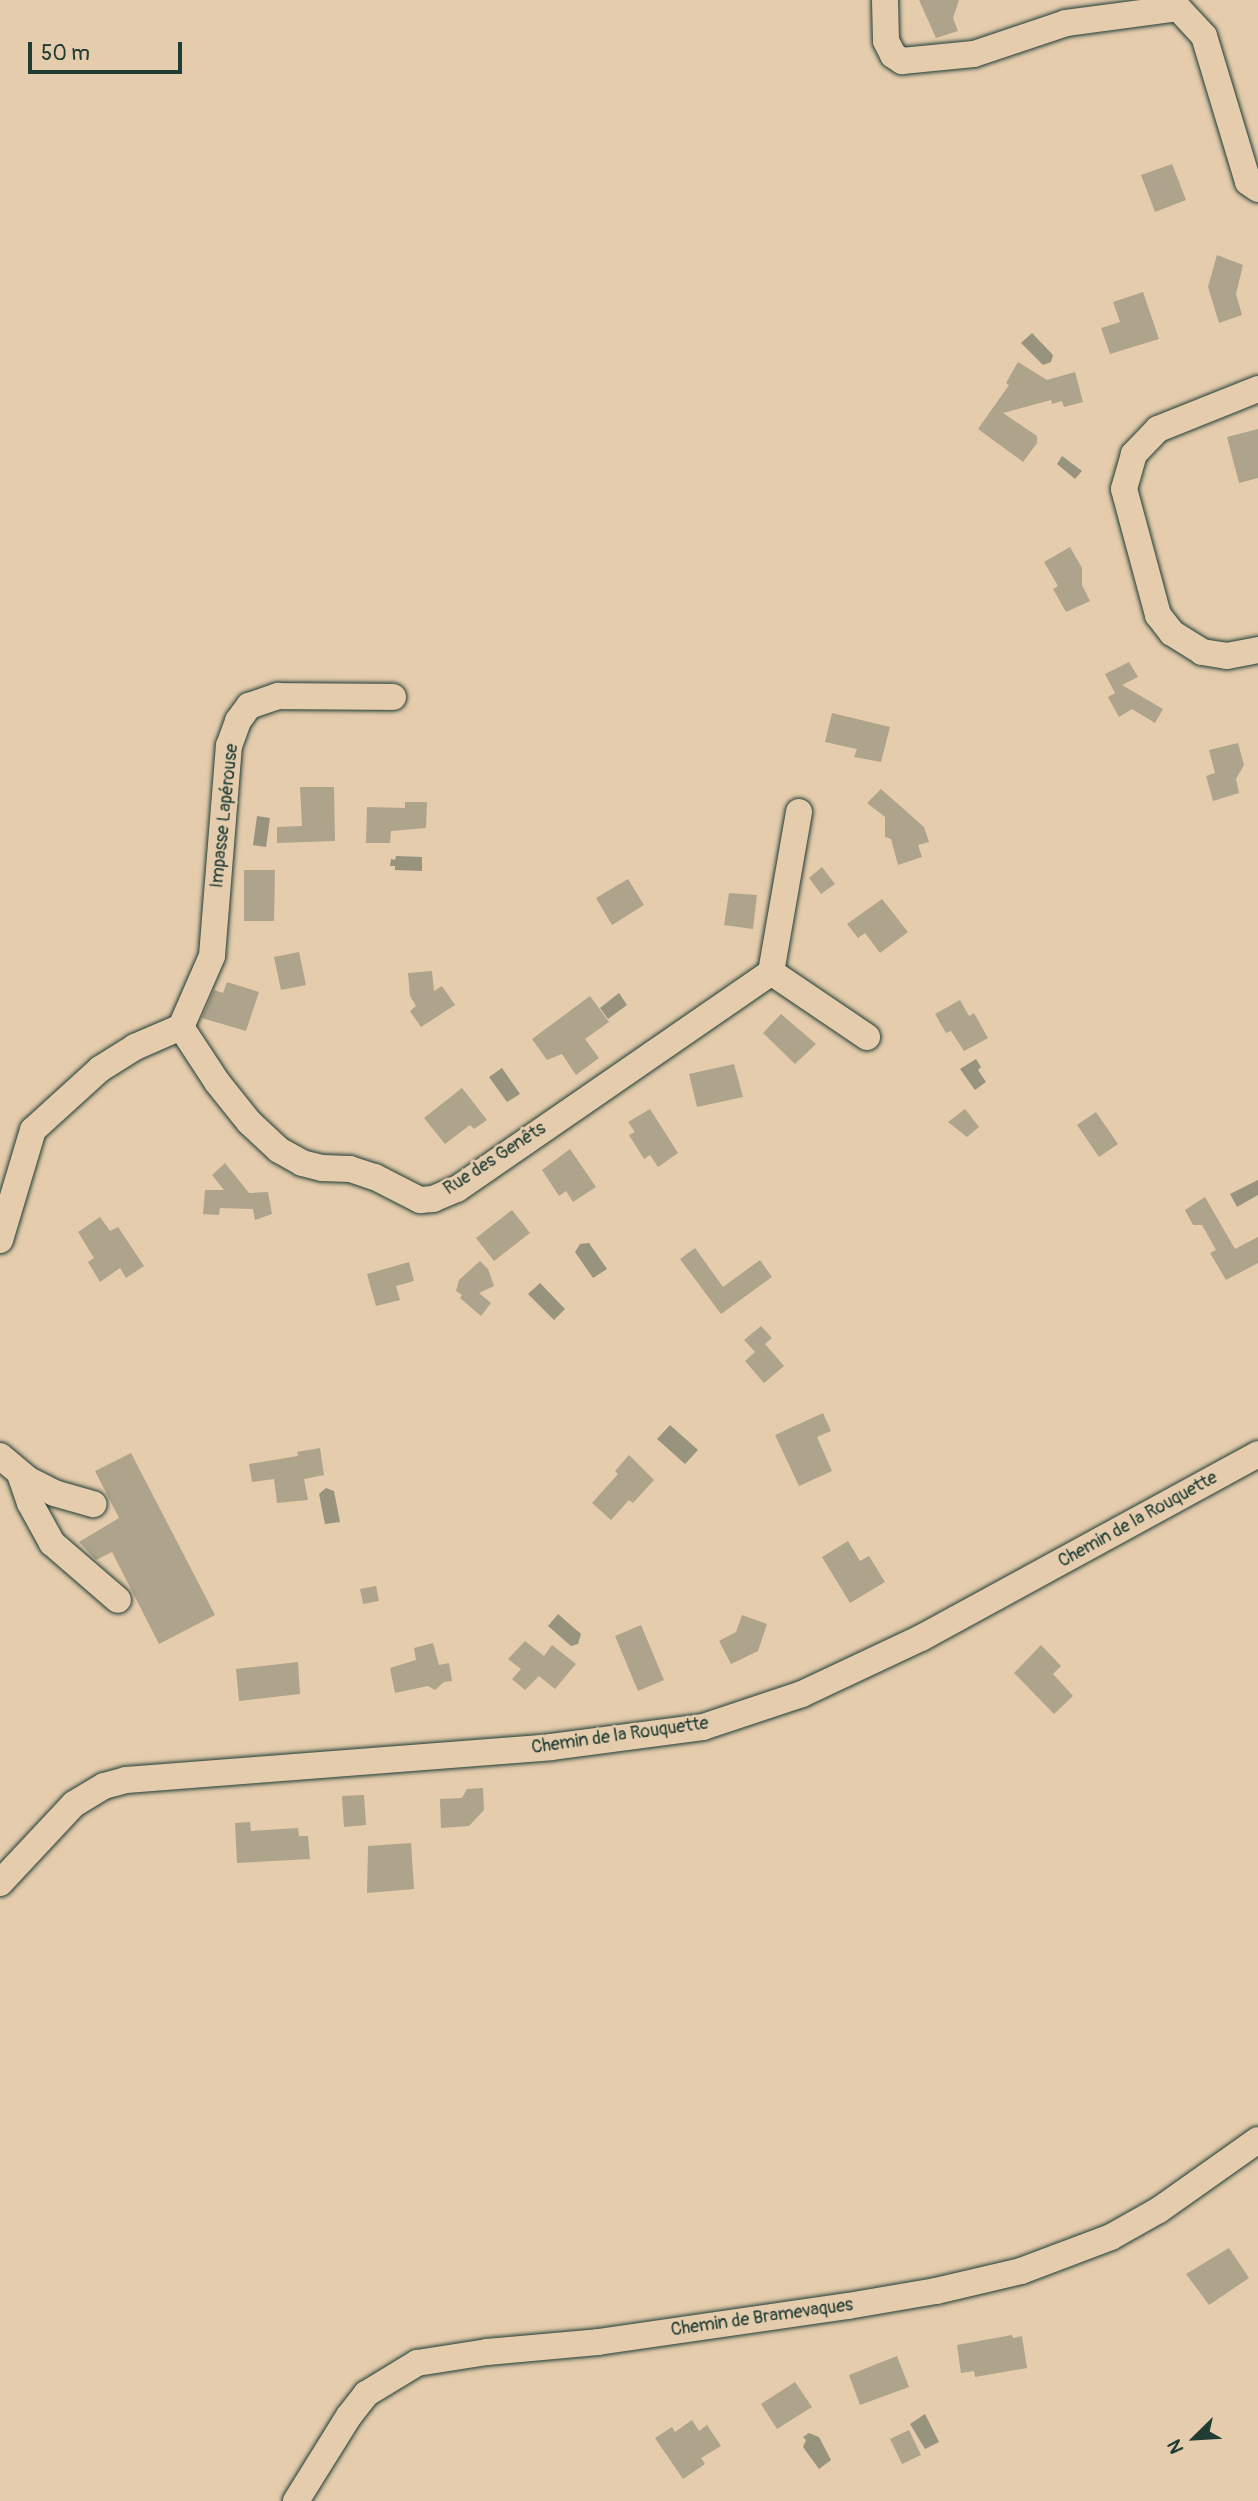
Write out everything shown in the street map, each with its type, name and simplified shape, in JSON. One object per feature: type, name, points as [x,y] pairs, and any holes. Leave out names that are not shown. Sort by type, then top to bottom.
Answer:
[{"type":"street","points":[[885,0],[886,41],[893,55],[902,61],[974,54],[1066,23],[1178,8],[1204,36],[1248,182],[1258,189]]},
{"type":"street","points":[[1258,389],[1158,429],[1134,454],[1124,489],[1158,615],[1172,633],[1202,652],[1227,656],[1258,650]]},
{"type":"street","name":"Impasse Lapérouse","points":[[171,1031],[212,956],[229,746],[238,721],[250,706],[278,696],[393,697]]},
{"type":"street","points":[[799,812],[772,972],[867,1037]]},
{"type":"street","name":"Rue des Genêts","points":[[171,1031],[249,1122],[279,1150],[302,1163],[322,1168],[350,1169],[375,1177],[420,1200],[433,1199],[457,1189],[772,972]]},
{"type":"street","points":[[0,1240],[33,1130],[100,1069],[171,1031]]},
{"type":"street","name":"Chemin de la Rouquette","points":[[0,1883],[74,1804],[104,1786],[126,1780],[551,1747],[703,1727],[791,1698],[921,1638],[1258,1454]]},
{"type":"street","points":[[0,1456],[20,1474],[54,1493],[93,1504]]},
{"type":"street","points":[[20,1474],[30,1503],[52,1543],[76,1567],[118,1600]]},
{"type":"street","name":"Chemin de Bramevaques","points":[[296,2501],[366,2395],[416,2363],[486,2352],[598,2342],[848,2306],[936,2291],[1021,2271],[1111,2236],[1159,2210],[1258,2140]]},
{"type":"shaded area","points":[[1032,333],[1053,355],[1051,362],[1043,365],[1021,343]]},
{"type":"shaded area","points":[[1062,456],[1082,471],[1075,479],[1057,464]]},
{"type":"shaded area","points":[[257,816],[270,818],[266,847],[253,845]]},
{"type":"shaded area","points":[[396,856],[422,857],[422,871],[395,870],[395,866],[390,866],[391,859],[395,860]]},
{"type":"shaded area","points":[[619,993],[627,1005],[608,1019],[600,1008]]},
{"type":"shaded area","points":[[976,1059],[981,1067],[978,1070],[986,1082],[975,1090],[960,1069]]},
{"type":"shaded area","points":[[502,1068],[520,1094],[507,1102],[489,1077]]},
{"type":"shaded area","points":[[1258,1180],[1258,1195],[1237,1207],[1230,1194]]},
{"type":"shaded area","points":[[589,1243],[607,1269],[593,1278],[575,1252],[580,1244]]},
{"type":"shaded area","points":[[540,1283],[565,1309],[554,1320],[528,1294]]},
{"type":"shaded area","points":[[670,1425],[698,1450],[685,1464],[657,1439]]},
{"type":"shaded area","points":[[326,1488],[334,1491],[340,1522],[325,1524],[319,1494]]},
{"type":"shaded area","points":[[558,1614],[581,1634],[578,1644],[571,1646],[548,1626]]},
{"type":"shaded area","points":[[925,2414],[939,2442],[925,2449],[910,2424]]},
{"type":"shaded area","points":[[809,2433],[819,2437],[831,2460],[819,2469],[803,2447],[806,2440],[803,2437]]},
{"type":"building","points":[[919,0],[959,0],[953,18],[958,31],[936,38]]},
{"type":"building","points":[[1172,164],[1186,200],[1155,212],[1141,175]]},
{"type":"building","points":[[1217,255],[1243,265],[1236,294],[1242,315],[1219,323],[1208,287]]},
{"type":"building","points":[[1143,292],[1159,339],[1110,354],[1101,328],[1120,322],[1113,302]]},
{"type":"building","points":[[1018,362],[1047,380],[1075,372],[1083,402],[1064,407],[1062,401],[1052,404],[1051,400],[1003,413],[1037,436],[1037,443],[1023,462],[978,429],[1009,385],[1006,383]]},
{"type":"building","points":[[1258,429],[1258,478],[1239,483],[1227,437]]},
{"type":"building","points":[[1070,547],[1082,568],[1082,585],[1090,601],[1066,612],[1053,589],[1058,586],[1044,562]]},
{"type":"building","points":[[1129,662],[1138,677],[1122,685],[1163,709],[1155,723],[1132,709],[1119,717],[1108,697],[1115,693],[1105,674]]},
{"type":"building","points":[[832,713],[890,727],[881,762],[854,757],[857,749],[825,742]]},
{"type":"building","points":[[1238,743],[1244,765],[1236,779],[1239,793],[1213,801],[1206,776],[1215,773],[1209,750]]},
{"type":"building","points":[[300,787],[334,787],[335,841],[277,843],[277,827],[302,826]]},
{"type":"building","points":[[881,789],[924,827],[929,842],[918,845],[922,857],[898,865],[891,839],[885,837],[885,817],[867,803]]},
{"type":"building","points":[[405,802],[427,802],[426,828],[391,831],[390,843],[366,843],[367,807],[405,808]]},
{"type":"building","points":[[822,867],[835,884],[821,894],[809,878]]},
{"type":"building","points":[[244,870],[275,870],[274,921],[244,921]]},
{"type":"building","points":[[628,879],[644,905],[612,925],[596,898]]},
{"type":"building","points":[[729,893],[757,895],[753,929],[724,925]]},
{"type":"building","points":[[882,899],[908,932],[880,953],[865,933],[858,938],[847,924]]},
{"type":"building","points":[[299,952],[306,985],[281,990],[274,957]]},
{"type":"building","points":[[432,971],[434,991],[442,986],[455,1005],[421,1027],[410,1011],[416,1006],[410,996],[408,973]]},
{"type":"building","points":[[227,982],[259,992],[246,1031],[202,1018],[214,990],[223,993]]},
{"type":"building","points":[[590,996],[609,1022],[585,1039],[599,1058],[576,1075],[562,1054],[547,1060],[532,1039]]},
{"type":"building","points":[[960,1000],[969,1016],[974,1013],[988,1038],[964,1051],[951,1031],[946,1033],[935,1014]]},
{"type":"building","points":[[781,1014],[816,1044],[795,1064],[763,1033]]},
{"type":"building","points":[[734,1064],[743,1097],[697,1107],[689,1074]]},
{"type":"building","points":[[462,1088],[487,1120],[474,1129],[470,1125],[445,1144],[424,1118]]},
{"type":"building","points":[[650,1109],[678,1153],[658,1167],[650,1155],[644,1159],[629,1135],[635,1132],[628,1122]]},
{"type":"building","points":[[965,1109],[979,1127],[967,1137],[948,1122]]},
{"type":"building","points":[[1096,1112],[1118,1144],[1099,1157],[1077,1125]]},
{"type":"building","points":[[570,1149],[596,1187],[573,1202],[566,1191],[559,1196],[542,1170]]},
{"type":"building","points":[[225,1163],[249,1193],[268,1192],[272,1214],[255,1220],[253,1209],[220,1208],[219,1215],[203,1214],[205,1190],[224,1190],[212,1175]]},
{"type":"building","points":[[1205,1197],[1235,1249],[1258,1237],[1258,1263],[1226,1280],[1210,1253],[1216,1250],[1202,1225],[1193,1225],[1185,1210]]},
{"type":"building","points":[[512,1210],[530,1233],[494,1261],[476,1238]]},
{"type":"building","points":[[100,1217],[110,1231],[118,1227],[144,1266],[126,1278],[120,1268],[100,1282],[88,1262],[94,1258],[78,1232]]},
{"type":"building","points":[[695,1248],[723,1287],[760,1260],[772,1277],[721,1314],[680,1259]]},
{"type":"building","points":[[480,1261],[488,1269],[494,1286],[479,1293],[491,1303],[481,1316],[460,1298],[462,1295],[456,1291],[459,1280]]},
{"type":"building","points":[[409,1262],[414,1281],[396,1286],[400,1300],[376,1306],[367,1274]]},
{"type":"building","points":[[761,1326],[772,1338],[765,1344],[784,1366],[764,1383],[745,1361],[755,1352],[744,1340]]},
{"type":"building","points":[[823,1413],[831,1431],[817,1437],[832,1471],[799,1486],[775,1435]]},
{"type":"building","points":[[320,1448],[324,1475],[304,1479],[308,1500],[277,1503],[274,1479],[252,1482],[249,1464],[298,1456],[297,1452]]},
{"type":"building","points":[[131,1453],[215,1615],[159,1644],[112,1552],[96,1560],[79,1542],[119,1518],[95,1471]]},
{"type":"building","points":[[629,1455],[654,1480],[633,1503],[629,1500],[611,1520],[592,1503],[618,1474],[615,1471]]},
{"type":"building","points":[[848,1541],[860,1561],[869,1556],[885,1582],[850,1603],[822,1557]]},
{"type":"building","points":[[376,1586],[379,1601],[363,1604],[360,1589]]},
{"type":"building","points":[[742,1615],[767,1624],[758,1651],[731,1664],[719,1641],[736,1632]]},
{"type":"building","points":[[641,1625],[664,1680],[638,1691],[615,1636]]},
{"type":"building","points":[[525,1641],[544,1656],[552,1645],[576,1664],[555,1689],[539,1676],[525,1690],[512,1679],[521,1669],[508,1659]]},
{"type":"building","points":[[433,1643],[439,1665],[449,1663],[452,1681],[444,1682],[435,1690],[428,1686],[395,1693],[390,1668],[416,1660],[414,1648]]},
{"type":"building","points":[[1041,1645],[1061,1666],[1053,1674],[1073,1696],[1054,1714],[1014,1673]]},
{"type":"building","points":[[298,1662],[300,1694],[239,1701],[236,1669]]},
{"type":"building","points":[[483,1788],[484,1810],[469,1826],[441,1828],[440,1799],[462,1798],[467,1789]]},
{"type":"building","points":[[364,1795],[366,1825],[344,1827],[342,1796]]},
{"type":"building","points":[[250,1822],[251,1831],[298,1828],[299,1836],[308,1836],[310,1859],[237,1863],[235,1823]]},
{"type":"building","points":[[411,1843],[414,1889],[367,1893],[368,1846]]},
{"type":"building","points":[[1229,2248],[1249,2278],[1209,2305],[1186,2274]]},
{"type":"building","points":[[1012,2335],[1013,2338],[1022,2336],[1027,2368],[975,2377],[974,2371],[961,2373],[957,2345]]},
{"type":"building","points":[[897,2356],[909,2387],[860,2405],[849,2375]]},
{"type":"building","points":[[795,2382],[812,2407],[777,2429],[761,2404]]},
{"type":"building","points":[[692,2420],[699,2431],[707,2425],[721,2446],[701,2458],[705,2464],[683,2479],[655,2438],[672,2427],[675,2432]]},
{"type":"building","points":[[909,2430],[921,2455],[902,2464],[890,2439]]}]
